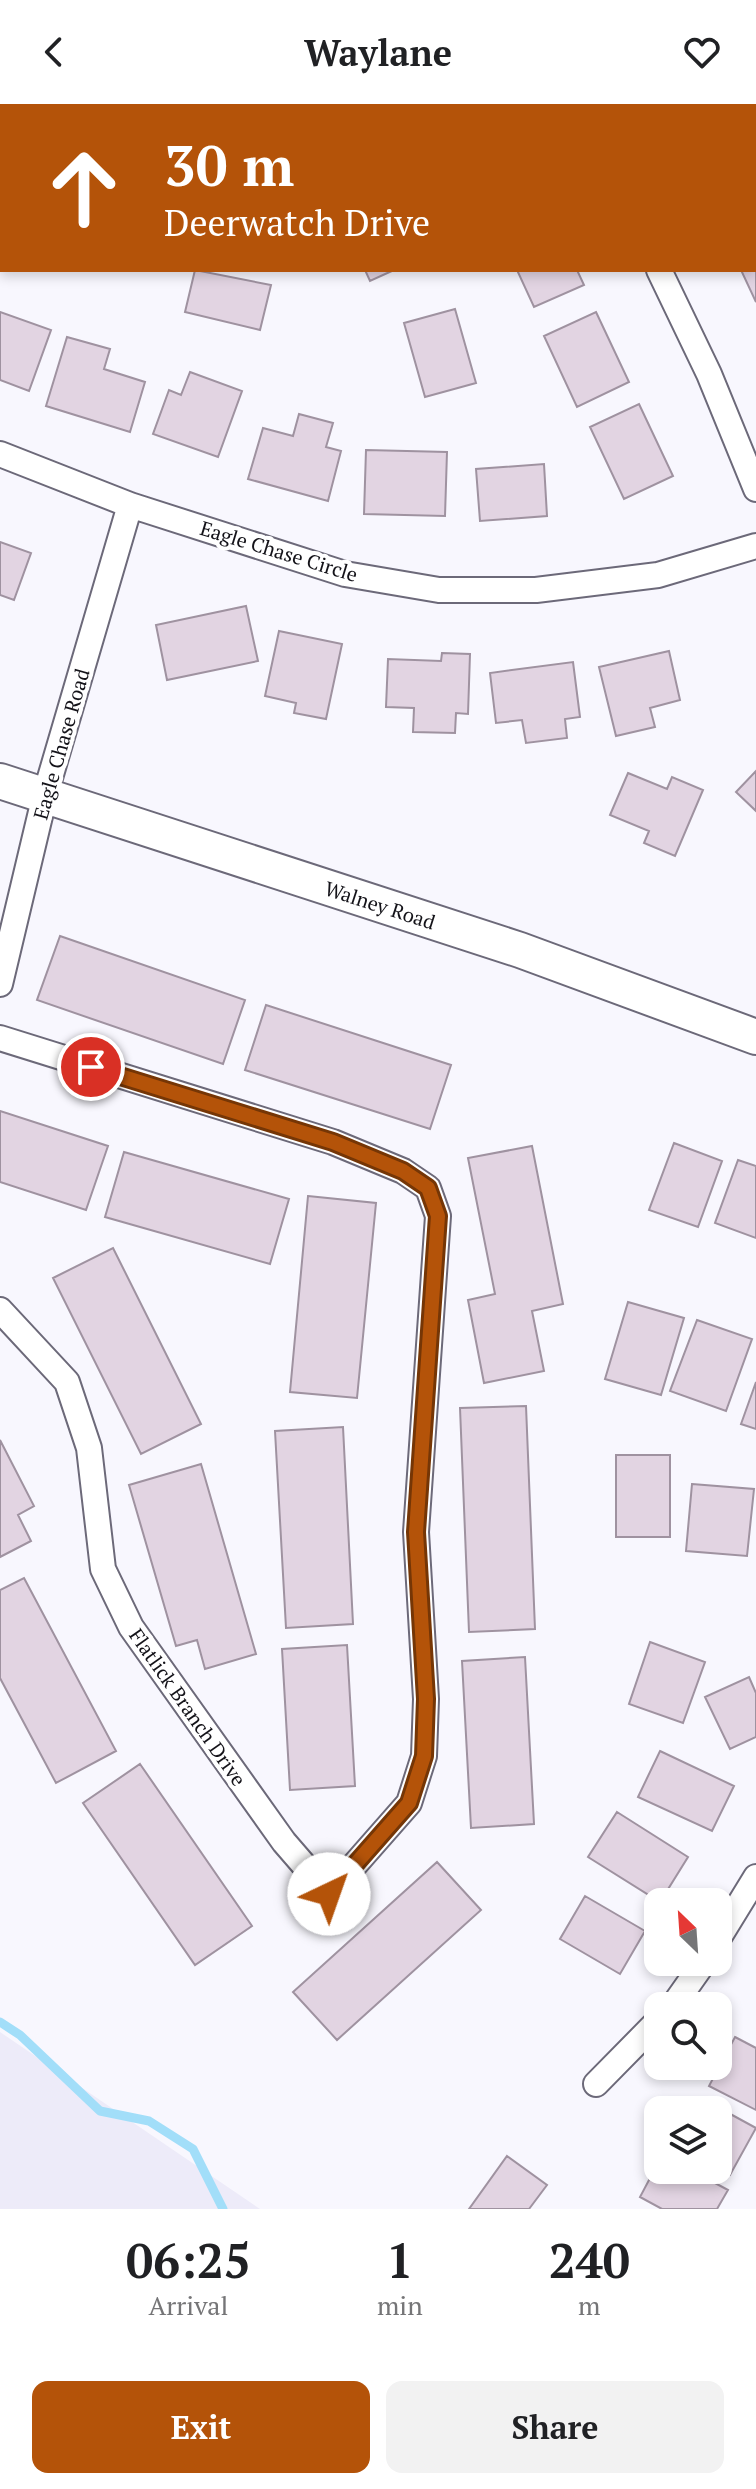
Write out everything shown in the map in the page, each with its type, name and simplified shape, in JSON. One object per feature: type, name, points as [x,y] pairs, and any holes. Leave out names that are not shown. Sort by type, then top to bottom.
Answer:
[{"type":"main road","name":"Walney Road","points":[[0,781],[520,950],[756,1037]]},
{"type":"street","points":[[660,272],[709,374],[756,489]]},
{"type":"street","name":"Eagle Chase Circle","points":[[0,454],[130,505],[345,574],[439,590],[536,590],[658,575],[756,546]]},
{"type":"street","name":"Eagle Chase Road","points":[[0,984],[45,795],[130,505]]},
{"type":"street","name":"Flatlick Branch Drive","points":[[0,1038],[333,1142],[403,1171],[428,1188],[438,1216],[416,1532],[426,1699],[424,1756],[409,1803],[329,1894],[284,1842],[131,1627],[103,1569],[89,1448],[67,1382],[0,1310]]},
{"type":"street","points":[[732,1916],[756,1877]]},
{"type":"street","points":[[596,2084],[644,2035]]},
{"type":"shaded area","points":[[0,2032],[260,2209],[0,2209]]},
{"type":"building","points":[[195,272],[271,285],[260,330],[185,312]]},
{"type":"building","points":[[366,272],[390,272],[370,281]]},
{"type":"building","points":[[518,272],[578,272],[584,285],[534,307]]},
{"type":"building","points":[[742,272],[756,272],[756,302]]},
{"type":"building","points":[[455,309],[476,383],[425,397],[404,323]]},
{"type":"building","points":[[0,312],[51,330],[29,391],[0,380]]},
{"type":"building","points":[[596,312],[629,382],[577,407],[544,336]]},
{"type":"building","points":[[67,337],[110,349],[104,369],[145,382],[130,432],[46,406]]},
{"type":"building","points":[[190,372],[242,391],[218,457],[153,434],[169,390],[181,395]]},
{"type":"building","points":[[639,404],[673,476],[624,499],[590,427]]},
{"type":"building","points":[[299,414],[333,423],[326,447],[341,451],[328,501],[248,479],[263,428],[293,436]]},
{"type":"building","points":[[366,450],[447,452],[445,516],[364,514]]},
{"type":"building","points":[[544,464],[547,516],[480,521],[476,469]]},
{"type":"building","points":[[0,542],[31,553],[14,600],[0,595]]},
{"type":"building","points":[[246,606],[258,661],[167,680],[156,625]]},
{"type":"building","points":[[279,631],[342,644],[326,719],[294,713],[296,703],[265,696]]},
{"type":"building","points":[[669,651],[680,700],[650,708],[655,727],[616,736],[599,667]]},
{"type":"building","points":[[442,653],[470,654],[468,714],[456,713],[455,733],[413,732],[414,708],[386,707],[388,659],[441,661]]},
{"type":"building","points":[[573,662],[580,717],[565,719],[567,738],[526,743],[522,720],[496,723],[490,673]]},
{"type":"building","points":[[756,771],[756,811],[736,792]]},
{"type":"building","points":[[628,773],[667,789],[672,777],[703,790],[675,856],[644,843],[649,831],[610,815]]},
{"type":"building","points":[[60,936],[245,1000],[223,1064],[37,1000]]},
{"type":"building","points":[[266,1005],[451,1065],[430,1129],[245,1070]]},
{"type":"building","points":[[0,1111],[108,1146],[86,1210],[0,1182]]},
{"type":"building","points":[[674,1143],[722,1161],[698,1227],[649,1210]]},
{"type":"building","points":[[532,1146],[563,1304],[532,1311],[544,1371],[484,1383],[468,1300],[495,1294],[468,1158]]},
{"type":"building","points":[[124,1152],[289,1199],[270,1264],[105,1217]]},
{"type":"building","points":[[738,1160],[756,1166],[756,1238],[715,1223]]},
{"type":"building","points":[[308,1196],[376,1203],[357,1398],[290,1392]]},
{"type":"building","points":[[113,1248],[201,1424],[141,1454],[53,1278]]},
{"type":"building","points":[[628,1302],[684,1318],[661,1395],[605,1379]]},
{"type":"building","points":[[697,1320],[752,1339],[726,1411],[670,1391]]},
{"type":"building","points":[[756,1382],[756,1429],[741,1424]]},
{"type":"building","points":[[526,1406],[535,1629],[469,1632],[460,1408]]},
{"type":"building","points":[[343,1427],[353,1624],[286,1628],[275,1431]]},
{"type":"building","points":[[0,1440],[34,1506],[18,1515],[31,1541],[0,1557]]},
{"type":"building","points":[[616,1455],[670,1455],[670,1537],[616,1537]]},
{"type":"building","points":[[201,1464],[256,1654],[205,1669],[197,1640],[176,1646],[129,1485]]},
{"type":"building","points":[[692,1484],[754,1489],[747,1556],[686,1551]]},
{"type":"building","points":[[24,1578],[116,1751],[56,1783],[0,1678],[0,1590]]},
{"type":"building","points":[[650,1642],[705,1662],[683,1723],[629,1704]]},
{"type":"building","points":[[347,1645],[355,1786],[290,1790],[282,1649]]},
{"type":"building","points":[[525,1657],[534,1824],[471,1828],[462,1661]]},
{"type":"building","points":[[749,1677],[756,1693],[756,1737],[730,1749],[705,1697]]},
{"type":"building","points":[[660,1751],[734,1786],[712,1831],[638,1797]]},
{"type":"building","points":[[140,1764],[252,1926],[195,1965],[83,1803]]},
{"type":"building","points":[[617,1812],[688,1857],[669,1888],[644,1888],[644,1892],[588,1857]]},
{"type":"building","points":[[437,1862],[481,1910],[337,2040],[293,1992]]},
{"type":"building","points":[[585,1896],[644,1930],[620,1974],[560,1939]]},
{"type":"building","points":[[735,2037],[756,2048],[756,2110],[709,2086],[712,2080],[732,2080],[732,2043]]},
{"type":"building","points":[[732,2115],[756,2128],[732,2171]]},
{"type":"building","points":[[507,2156],[547,2185],[529,2209],[469,2209]]},
{"type":"building","points":[[647,2184],[717,2184],[728,2190],[717,2209],[662,2209],[640,2197]]},
{"type":"waterway","points":[[0,2022],[20,2035],[100,2111],[149,2121],[193,2149],[223,2209]]},
{"type":"route","points":[[91,1067],[333,1142],[403,1171],[428,1188],[438,1216],[416,1532],[426,1699],[424,1756],[409,1803],[329,1894]]}]
